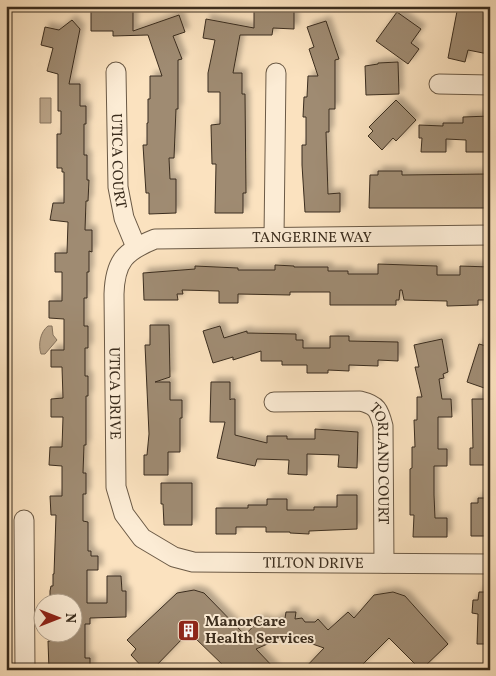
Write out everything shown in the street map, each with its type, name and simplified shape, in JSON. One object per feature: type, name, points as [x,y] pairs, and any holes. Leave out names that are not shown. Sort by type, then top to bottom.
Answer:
[{"type":"street","name":"UTICA COURT","points":[[116,72],[118,187],[124,218],[136,247]]},
{"type":"street","points":[[274,237],[276,72]]},
{"type":"street","points":[[439,84],[490,85]]},
{"type":"street","name":"TANGERINE WAY","points":[[136,247],[155,239],[172,238],[490,235]]},
{"type":"street","name":"UTICA DRIVE","points":[[136,247],[122,261],[115,278],[116,486],[124,514],[142,538]]},
{"type":"street","name":"TORLAND COURT","points":[[274,402],[360,402],[371,404],[380,412],[383,426],[384,564]]},
{"type":"street","points":[[24,520],[25,670]]},
{"type":"street","name":"TILTON DRIVE","points":[[142,538],[174,557],[193,562],[490,564]]},
{"type":"shaded area","points":[[6,6],[11,6],[9,186],[6,190]]},
{"type":"shaded area","points":[[40,98],[51,98],[51,123],[40,123]]},
{"type":"shaded area","points":[[48,326],[52,326],[53,335],[57,340],[45,354],[41,354],[40,339]]},
{"type":"building","points":[[458,6],[490,6],[488,54],[468,50],[465,62],[448,58]]},
{"type":"building","points":[[133,10],[133,31],[179,15],[185,32],[173,36],[182,59],[178,60],[178,109],[176,109],[174,158],[169,158],[170,179],[176,179],[176,213],[149,214],[149,193],[146,193],[143,145],[147,145],[150,76],[162,76],[148,35],[113,36],[113,31],[91,31],[91,11]]},
{"type":"building","points":[[254,10],[294,11],[294,29],[273,28],[272,35],[240,35],[233,73],[242,73],[242,94],[245,94],[246,193],[243,193],[243,213],[215,213],[216,164],[212,164],[211,125],[220,124],[220,92],[208,92],[208,73],[215,40],[203,38],[206,19],[254,28]]},
{"type":"building","points":[[397,12],[421,29],[411,43],[419,49],[408,64],[376,41]]},
{"type":"building","points":[[72,20],[80,29],[69,84],[80,84],[80,106],[86,106],[84,155],[87,155],[87,180],[89,180],[85,230],[92,230],[92,252],[89,251],[87,298],[84,298],[84,326],[88,326],[88,348],[85,348],[85,376],[88,376],[88,396],[86,396],[86,445],[84,445],[83,473],[86,473],[86,494],[83,494],[83,521],[88,522],[88,551],[91,551],[91,556],[98,556],[98,570],[87,570],[87,603],[107,603],[107,576],[121,576],[122,591],[126,591],[126,617],[90,618],[90,624],[85,624],[85,658],[90,658],[90,670],[49,670],[48,644],[82,644],[82,594],[50,594],[54,574],[56,515],[51,515],[50,496],[62,496],[62,466],[49,465],[50,447],[62,447],[63,417],[51,417],[51,399],[63,398],[62,367],[51,367],[51,350],[64,350],[64,319],[49,318],[49,301],[62,301],[62,272],[55,272],[55,253],[67,253],[68,222],[50,220],[53,203],[64,203],[64,172],[62,172],[62,168],[57,168],[57,134],[61,134],[61,111],[58,111],[58,74],[47,71],[53,48],[41,45],[45,27],[59,30]]},
{"type":"building","points":[[326,21],[339,59],[335,60],[335,109],[329,109],[329,132],[326,132],[328,194],[340,193],[340,212],[305,212],[302,165],[302,145],[306,145],[306,117],[303,117],[304,97],[307,97],[308,76],[318,76],[309,49],[314,47],[307,27]]},
{"type":"building","points":[[398,62],[399,94],[366,95],[365,66]]},
{"type":"building","points":[[396,100],[416,120],[396,141],[393,138],[382,150],[368,136],[373,131],[369,127]]},
{"type":"building","points":[[490,116],[490,152],[466,152],[466,140],[446,139],[446,152],[421,152],[422,138],[419,138],[419,125],[443,126],[443,123],[463,123],[463,117]]},
{"type":"building","points":[[378,171],[402,171],[402,175],[487,174],[490,188],[490,208],[369,208],[370,175],[378,175]]},
{"type":"building","points":[[378,264],[437,266],[437,275],[460,275],[460,266],[490,267],[490,300],[478,300],[478,305],[447,306],[447,301],[404,300],[402,290],[400,290],[399,300],[396,300],[396,305],[330,305],[330,292],[290,292],[290,295],[238,294],[238,303],[219,303],[219,291],[182,290],[183,294],[177,294],[178,300],[144,300],[143,273],[195,269],[195,266],[238,268],[238,270],[275,270],[275,265],[328,267],[328,271],[348,271],[348,274],[378,274]]},
{"type":"building","points":[[150,325],[169,325],[170,377],[155,382],[170,382],[170,400],[182,400],[180,452],[168,452],[168,475],[144,475],[144,455],[147,455],[149,434],[145,345],[150,345]]},
{"type":"building","points":[[220,326],[224,338],[247,331],[247,333],[296,334],[296,340],[303,340],[303,348],[330,348],[330,336],[349,336],[349,341],[398,342],[398,361],[378,360],[378,366],[349,365],[349,371],[328,370],[328,373],[307,373],[307,365],[282,365],[282,361],[261,361],[261,351],[233,360],[233,357],[213,363],[203,331]]},
{"type":"building","points":[[442,339],[448,372],[443,374],[444,378],[439,379],[442,399],[451,399],[452,417],[438,417],[438,449],[447,449],[447,466],[434,466],[434,495],[435,518],[447,518],[447,537],[413,537],[414,515],[410,515],[410,469],[412,468],[412,447],[415,447],[414,420],[417,420],[417,397],[422,397],[415,367],[419,367],[414,345]]},
{"type":"building","points":[[479,344],[490,347],[490,390],[467,382]]},
{"type":"building","points":[[211,382],[230,382],[230,400],[235,399],[235,435],[267,443],[267,436],[287,436],[287,439],[315,439],[315,429],[358,432],[357,468],[338,467],[339,455],[307,454],[307,475],[288,474],[289,460],[257,459],[255,466],[217,458],[225,422],[210,422]]},
{"type":"building","points":[[472,399],[490,399],[490,465],[470,465],[470,448],[473,448]]},
{"type":"building","points":[[161,483],[192,483],[192,525],[164,525]]},
{"type":"building","points":[[337,495],[357,495],[357,529],[309,531],[309,534],[266,532],[266,527],[236,527],[236,534],[216,534],[216,508],[248,508],[248,505],[267,505],[267,499],[287,499],[287,510],[314,510],[314,507],[337,507]]},
{"type":"building","points":[[478,498],[490,498],[490,536],[471,536],[471,503],[478,503]]},
{"type":"building","name":"ManorCare Health Services","points":[[194,590],[204,593],[245,635],[261,618],[265,621],[274,622],[278,618],[285,618],[286,612],[296,612],[295,619],[302,618],[305,622],[315,622],[318,619],[328,630],[348,612],[354,618],[374,595],[393,592],[405,596],[448,644],[421,670],[389,638],[357,670],[303,670],[324,648],[301,640],[286,638],[256,649],[276,670],[228,670],[193,636],[185,636],[152,670],[145,670],[131,655],[136,649],[127,640],[177,593]]},
{"type":"building","points":[[479,592],[490,592],[490,644],[477,644],[478,614],[472,613],[473,600],[478,600]]},
{"type":"place","name":"ManorCare Health Services","points":[[189,630]]}]
